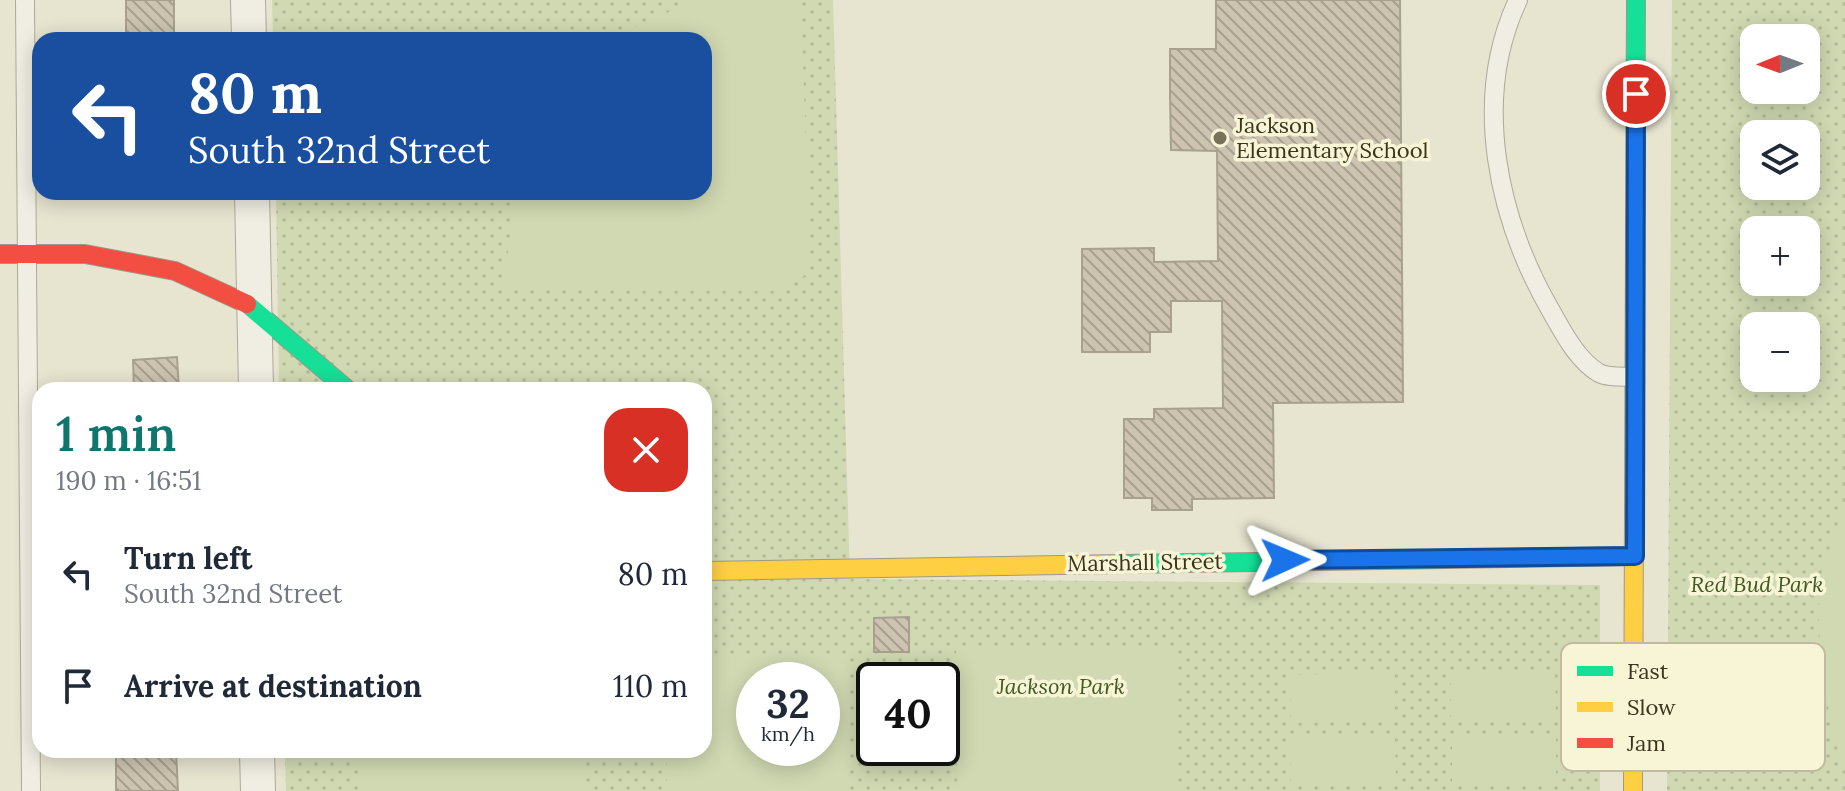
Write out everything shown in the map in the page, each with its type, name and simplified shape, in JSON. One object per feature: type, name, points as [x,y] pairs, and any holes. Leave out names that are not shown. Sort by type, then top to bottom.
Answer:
[{"type":"street","points":[[248,0],[249,32]]},
{"type":"street","points":[[1634,643],[1636,0]]},
{"type":"street","points":[[252,200],[256,382]]},
{"type":"street","points":[[0,254],[85,254],[175,271],[255,308],[339,382]]},
{"type":"street","name":"Marshall Street","points":[[712,571],[1635,556]]},
{"type":"street","points":[[257,758],[258,791]]},
{"type":"street","points":[[1633,771],[1633,791]]},
{"type":"lane","points":[[25,0],[31,791]]},
{"type":"lane","points":[[1518,0],[1511,16],[1500,69],[1494,126],[1499,184],[1516,241],[1563,333],[1583,359],[1601,375],[1636,377]]},
{"type":"green space","name":"Jackson Park","points":[[272,0],[833,0],[850,579],[1600,585],[1600,643],[1561,643],[1561,771],[1600,771],[1600,791],[286,791],[285,758],[712,758],[712,382],[279,382],[276,200],[712,200],[712,32],[273,32]]},
{"type":"green space","points":[[696,0],[801,0],[810,271],[784,291],[502,290],[516,200],[712,200],[712,32],[624,32]]},
{"type":"green space","name":"Red Bud Park","points":[[1672,0],[1845,0],[1845,791],[1667,791],[1667,771],[1825,771],[1825,643],[1668,643]]},
{"type":"green space","points":[[1845,505],[1845,771],[1828,709],[1825,643],[1820,643],[1819,635],[1821,583]]},
{"type":"green space","points":[[956,646],[1177,646],[1177,791],[957,791],[957,766],[960,766],[960,662],[956,662]]},
{"type":"green space","points":[[712,655],[847,655],[848,791],[667,791],[667,758],[712,758]]},
{"type":"green space","points":[[1555,671],[1556,719],[1451,720],[1451,672]]},
{"type":"green space","points":[[1395,673],[1395,721],[1291,723],[1290,675]]},
{"type":"green space","points":[[1556,734],[1556,783],[1452,784],[1452,736]]},
{"type":"green space","points":[[1395,737],[1396,785],[1291,786],[1290,738]]},
{"type":"green space","points":[[362,758],[582,758],[582,791],[362,791]]},
{"type":"building","points":[[126,0],[174,0],[174,32],[126,32]]},
{"type":"building","points":[[1216,0],[1400,0],[1403,402],[1273,403],[1274,498],[1192,499],[1192,510],[1152,510],[1152,498],[1124,498],[1124,419],[1154,419],[1154,409],[1223,408],[1222,301],[1171,301],[1171,332],[1150,332],[1150,352],[1082,352],[1082,249],[1154,248],[1154,262],[1218,261],[1217,151],[1171,150],[1170,94],[1170,49],[1216,49]]},
{"type":"building","points":[[177,357],[179,382],[134,382],[133,360]]},
{"type":"building","points":[[909,617],[909,652],[874,652],[874,618]]},
{"type":"building","points":[[116,758],[176,758],[178,791],[116,791]]},
{"type":"traffic: fast","points":[[1635,235],[1636,0]]},
{"type":"traffic: fast","points":[[247,304],[339,382]]},
{"type":"traffic: fast","points":[[1121,564],[1635,556]]},
{"type":"traffic: slow","points":[[1634,643],[1635,235]]},
{"type":"traffic: slow","points":[[712,571],[1121,564]]},
{"type":"traffic: slow","points":[[1633,771],[1633,791]]},
{"type":"traffic: jam","points":[[0,254],[85,254],[175,271],[247,304]]},
{"type":"place","name":"Jackson Elementary School","points":[[1220,138]]},
{"type":"route","points":[[1285,560],[1635,556],[1636,94]]}]
